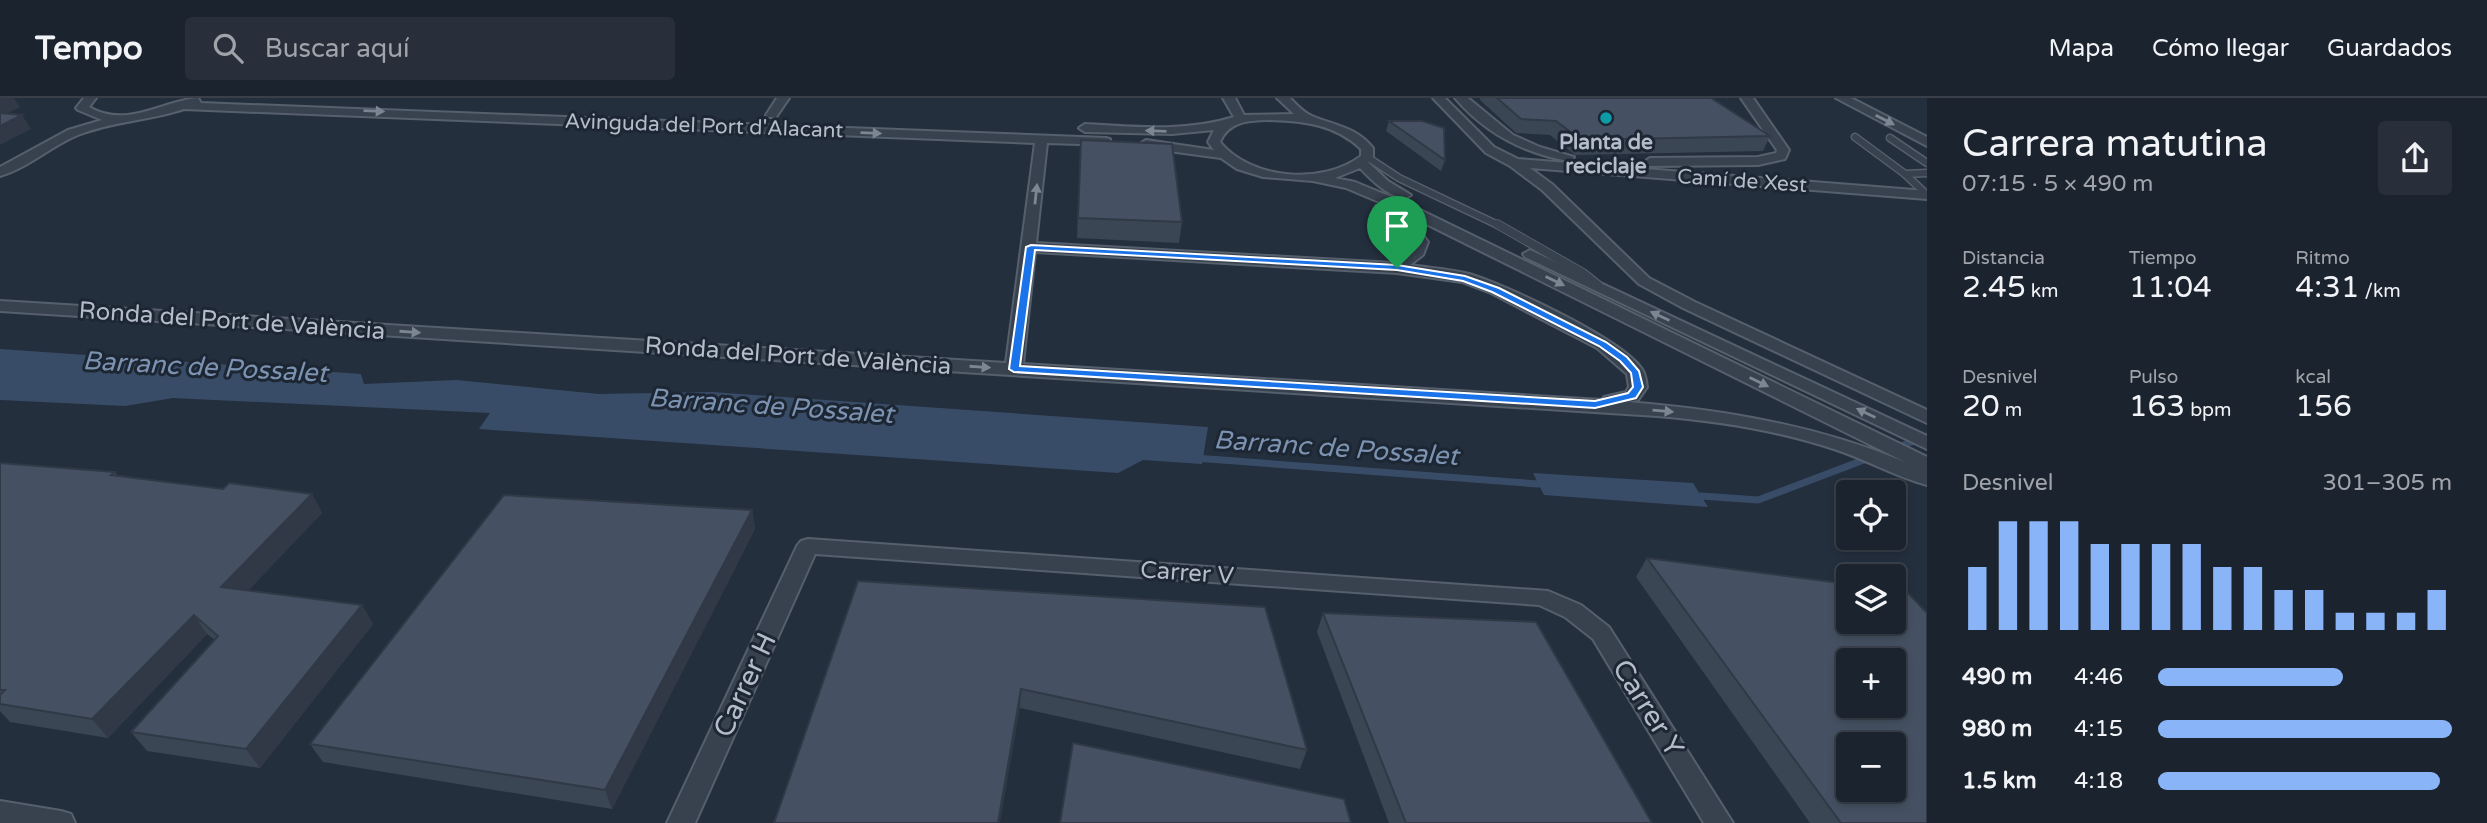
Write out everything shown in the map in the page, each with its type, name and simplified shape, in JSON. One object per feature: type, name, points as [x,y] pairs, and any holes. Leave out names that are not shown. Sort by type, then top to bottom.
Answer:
[{"type":"street","points":[[90,98],[82,108],[91,115],[122,117]]},
{"type":"street","points":[[0,172],[72,133],[122,117],[184,106],[202,98]]},
{"type":"street","points":[[772,115],[783,98]]},
{"type":"street","points":[[1229,98],[1241,119]]},
{"type":"street","points":[[1283,98],[1307,119],[1327,123],[1358,138],[1367,148],[1365,160],[1348,172],[1313,177]]},
{"type":"street","points":[[1439,98],[1490,150],[1514,163],[1578,215],[1644,281],[1689,305],[1927,417]]},
{"type":"street","points":[[1461,98],[1507,139],[1560,156],[1648,162],[1758,161],[1781,156],[1783,150],[1747,98]]},
{"type":"street","points":[[1842,98],[1927,142]]},
{"type":"street","points":[[1870,98],[1927,127]]},
{"type":"street","name":"Avinguda del Port d'Alacant","points":[[184,106],[1140,144],[1223,155],[1254,170],[1291,177],[1313,177]]},
{"type":"street","name":"Avinguda del Port d'Alacant","points":[[623,109],[1168,132],[1196,131],[1241,119],[1268,116],[1307,119]]},
{"type":"street","points":[[72,133],[91,115]]},
{"type":"street","points":[[1223,155],[1214,142],[1217,130],[1224,125]]},
{"type":"street","points":[[1014,369],[1031,247],[1041,140]]},
{"type":"street","points":[[1365,160],[1383,184],[1927,443]]},
{"type":"street","name":"Camí de Xest","points":[[1514,163],[1927,195]]},
{"type":"street","points":[[1313,177],[1350,185],[1403,207],[1927,465]]},
{"type":"street","points":[[1335,182],[1397,218],[1417,234],[1421,242],[1418,252],[1397,268]]},
{"type":"street","points":[[1031,247],[1397,268],[1465,278],[1496,290],[1603,344],[1623,359],[1636,373],[1638,387],[1632,396],[1595,405]]},
{"type":"street","name":"Ronda del Port de València","points":[[0,306],[1595,405],[1714,416],[1763,424],[1838,445],[1927,479]]},
{"type":"street","name":"Carrer V","points":[[808,546],[1540,597],[1565,605]]},
{"type":"street","name":"Carrer H","points":[[681,823],[808,546]]},
{"type":"street","name":"Carrer Y","points":[[1565,605],[1583,615],[1601,633],[1719,823]]},
{"type":"street","points":[[0,813],[61,823]]},
{"type":"lane","points":[[1855,138],[1905,174],[1927,195]]},
{"type":"lane","points":[[1890,138],[1927,163]]},
{"type":"lane","points":[[1365,160],[1493,222],[1583,273],[1604,289]]},
{"type":"lane","points":[[1905,174],[1927,173]]},
{"type":"water","points":[[0,349],[361,374],[364,384],[456,380],[599,394],[712,392],[1208,427],[1202,464],[1143,460],[1118,473],[479,429],[490,413],[173,398],[125,406],[0,400]]},
{"type":"water","points":[[1533,473],[1693,483],[1708,507],[1544,495]]},
{"type":"building","name":"Planta de reciclaje","points":[[1497,98],[1711,98],[1770,136],[1581,140],[1556,121],[1521,119]]},
{"type":"building","points":[[0,113],[22,115],[0,126]]},
{"type":"building","points":[[1389,121],[1422,121],[1444,128],[1445,160]]},
{"type":"building","points":[[1081,140],[1172,144],[1182,222],[1078,218]]},
{"type":"building","points":[[0,463],[115,472],[111,475],[223,489],[229,483],[312,494],[221,587],[362,605],[246,749],[131,732],[218,636],[194,615],[92,719],[0,704],[0,695],[5,690],[0,690]]},
{"type":"building","points":[[504,495],[752,510],[605,790],[310,744]]},
{"type":"building","points":[[1647,558],[1836,582],[1836,634],[1906,634],[1907,592],[1927,613],[1927,823],[1841,823]]},
{"type":"building","points":[[858,581],[1265,607],[1307,750],[1021,689],[998,823],[774,823]]},
{"type":"building","points":[[1323,613],[1536,622],[1652,823],[1406,823]]},
{"type":"building","points":[[1073,743],[1344,799],[1351,823],[1060,823]]},
{"type":"waterway","points":[[1701,496],[1758,500],[1927,436]]},
{"type":"waterway","name":"Barranc de Possalet","points":[[1195,458],[1538,484]]},
{"type":"place","name":"Planta de reciclaje","points":[[1606,118]]},
{"type":"route","points":[[1031,247],[1397,268],[1465,278],[1496,290],[1603,344],[1636,373],[1638,387],[1632,396],[1595,405],[1014,369],[1031,247]]}]
